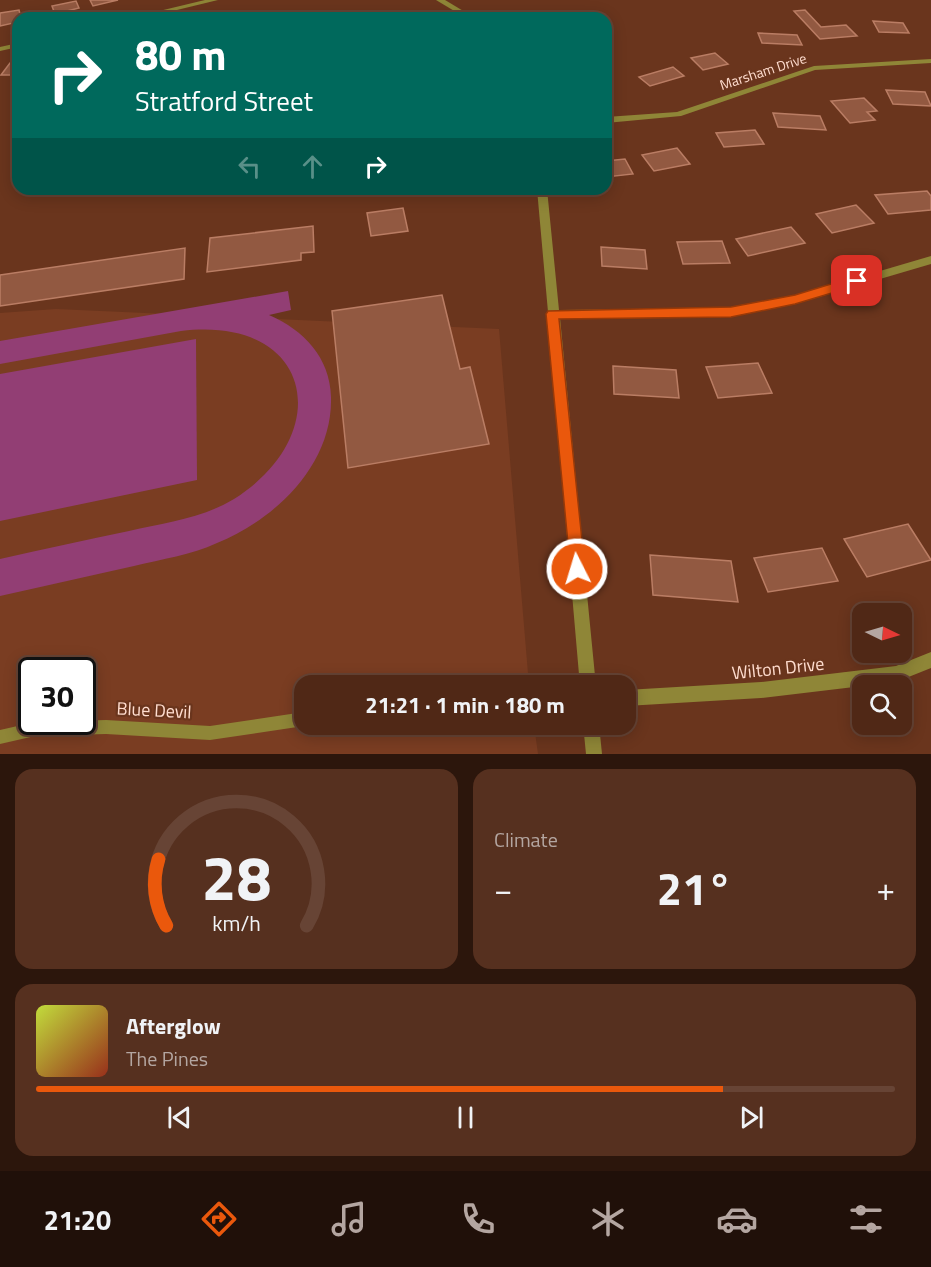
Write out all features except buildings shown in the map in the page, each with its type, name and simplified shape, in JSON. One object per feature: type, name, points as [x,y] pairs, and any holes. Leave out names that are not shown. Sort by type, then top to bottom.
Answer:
[{"type":"street","points":[[161,12],[214,0]]},
{"type":"street","points":[[440,0],[461,12]]},
{"type":"street","name":"Marsham Drive","points":[[612,120],[678,114],[814,68],[931,61]]},
{"type":"street","points":[[542,195],[587,675]]},
{"type":"street","points":[[552,314],[731,312],[795,300],[931,260]]},
{"type":"street","name":"Wilton Drive","points":[[636,697],[761,690],[896,674],[931,660]]},
{"type":"street","points":[[592,735],[594,754]]},
{"type":"lane","name":"Blue Devil","points":[[0,737],[35,729],[106,727],[210,733],[294,720]]},
{"type":"shaded area","points":[[288,291],[291,310],[269,315],[282,321],[304,337],[313,347],[326,370],[331,397],[329,422],[322,445],[297,486],[280,504],[239,533],[197,551],[0,596],[0,559],[183,519],[222,506],[234,499],[267,472],[288,443],[297,413],[296,385],[283,360],[259,341],[225,331],[181,331],[0,364],[0,341]]},
{"type":"shaded area","points":[[56,309],[499,329],[528,675],[294,675],[294,735],[535,735],[538,754],[0,754],[0,313]]},
{"type":"shaded area","points":[[196,339],[197,480],[0,521],[0,374]]},
{"type":"route","points":[[577,569],[552,314],[731,312],[795,300],[857,281]]}]
